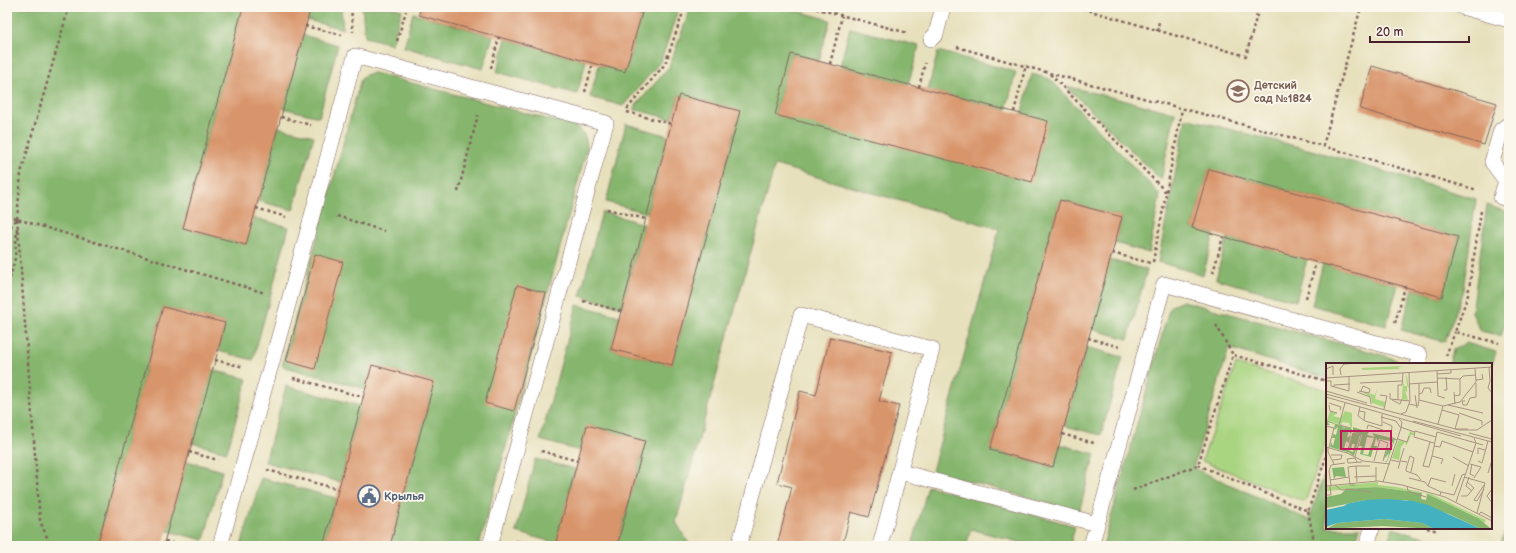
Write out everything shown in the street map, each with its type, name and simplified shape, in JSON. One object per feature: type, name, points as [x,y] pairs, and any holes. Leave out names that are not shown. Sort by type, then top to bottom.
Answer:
[{"type":"lane","points":[[931,39],[936,34],[943,7]]},
{"type":"lane","points":[[1462,7],[1509,20]]},
{"type":"lane","points":[[220,546],[289,301],[355,56],[606,123],[490,546]]},
{"type":"lane","points":[[1505,199],[1506,181],[1492,162],[1501,130],[1509,124]]},
{"type":"lane","points":[[1091,546],[1164,284],[1420,355],[1418,363]]},
{"type":"lane","points":[[739,546],[801,314],[932,349],[901,472],[880,546]]},
{"type":"lane","points":[[901,472],[1097,524]]},
{"type":"lane","points":[[1367,546],[1372,529]]},
{"type":"path","points":[[7,290],[15,258],[21,173],[69,7]]},
{"type":"path","points":[[351,7],[354,38]]},
{"type":"path","points":[[671,124],[625,111],[665,64],[685,7]]},
{"type":"path","points":[[810,7],[1182,109],[1324,146],[1505,199]]},
{"type":"path","points":[[1077,7],[1246,56],[1259,7]]},
{"type":"path","points":[[1324,146],[1362,7]]},
{"type":"path","points":[[397,42],[406,11]]},
{"type":"path","points":[[830,64],[842,16]]},
{"type":"path","points":[[1157,30],[1159,22]]},
{"type":"path","points":[[305,26],[345,36]]},
{"type":"path","points":[[458,192],[499,37]]},
{"type":"path","points":[[585,93],[593,63]]},
{"type":"path","points":[[1014,112],[1026,65]]},
{"type":"path","points":[[1049,73],[1166,192]]},
{"type":"path","points":[[1112,253],[1153,264],[1182,109]]},
{"type":"path","points":[[280,117],[314,126]]},
{"type":"path","points":[[1446,358],[1468,295],[1484,192]]},
{"type":"path","points":[[599,207],[646,220]]},
{"type":"path","points":[[256,208],[289,217]]},
{"type":"path","points":[[314,209],[384,230]]},
{"type":"path","points":[[7,216],[289,301]]},
{"type":"path","points":[[7,232],[17,218]]},
{"type":"path","points":[[17,218],[40,521],[51,546]]},
{"type":"path","points":[[1207,295],[1223,237]]},
{"type":"path","points":[[1300,321],[1316,262]]},
{"type":"path","points":[[1389,346],[1405,287]]},
{"type":"path","points":[[581,300],[621,311]]},
{"type":"path","points":[[1455,332],[1499,343]]},
{"type":"path","points":[[1088,338],[1122,348]]},
{"type":"path","points":[[1198,465],[1232,355],[1326,381]]},
{"type":"path","points":[[215,360],[248,368]]},
{"type":"path","points":[[269,371],[363,397]]},
{"type":"path","points":[[1062,434],[1096,443]]},
{"type":"path","points":[[541,451],[578,461]]},
{"type":"path","points":[[189,452],[222,461]]},
{"type":"path","points":[[1315,546],[1308,511],[1326,457]]},
{"type":"path","points":[[1130,490],[1198,465],[1308,511]]},
{"type":"path","points":[[266,470],[338,489]]},
{"type":"path","points":[[1431,529],[1438,531]]},
{"type":"path","points":[[509,539],[535,546]]},
{"type":"path","points":[[165,541],[184,546]]},
{"type":"green space","points":[[7,7],[243,7],[183,228],[246,245],[253,218],[289,227],[253,360],[218,351],[225,323],[163,307],[97,546],[7,546]]},
{"type":"green space","points":[[310,7],[341,7],[343,29],[307,20]]},
{"type":"green space","points":[[362,7],[391,7],[402,10],[392,44],[365,37]]},
{"type":"green space","points":[[621,7],[679,7],[661,61],[623,106],[590,97],[599,65],[625,72],[642,13]]},
{"type":"green space","points":[[691,7],[784,7],[830,20],[819,61],[791,54],[775,115],[1021,115],[1032,74],[1050,79],[1160,195],[1149,253],[1115,243],[1122,217],[1060,200],[990,450],[1052,467],[1059,444],[1095,454],[1079,512],[932,471],[999,229],[775,165],[676,522],[690,546],[617,546],[645,441],[587,425],[580,451],[540,440],[577,305],[620,316],[611,349],[672,365],[740,111],[679,95],[672,119],[633,109],[669,67]]},
{"type":"green space","points":[[413,13],[493,36],[483,69],[404,47]]},
{"type":"green space","points":[[850,28],[919,46],[908,85],[840,66]]},
{"type":"green space","points":[[303,35],[338,45],[319,117],[283,108]]},
{"type":"green space","points":[[506,39],[586,61],[577,94],[497,72]]},
{"type":"green space","points":[[938,51],[1016,72],[1006,110],[928,90]]},
{"type":"green space","points":[[374,73],[574,126],[582,132],[586,141],[587,148],[479,546],[390,546],[434,382],[372,365],[366,389],[282,366],[360,82],[365,75]]},
{"type":"green space","points":[[1066,86],[1175,113],[1161,180]]},
{"type":"green space","points":[[1186,118],[1315,151],[1476,199],[1463,290],[1445,342],[1401,330],[1413,289],[1442,297],[1458,237],[1209,169],[1192,228],[1214,234],[1203,275],[1158,262]]},
{"type":"green space","points":[[626,124],[668,136],[647,213],[606,202]]},
{"type":"green space","points":[[278,127],[314,136],[293,210],[258,201]]},
{"type":"green space","points":[[1487,205],[1509,213],[1509,311],[1501,336],[1481,331],[1472,313]]},
{"type":"green space","points":[[602,212],[644,224],[622,307],[580,296]]},
{"type":"green space","points":[[1227,238],[1307,259],[1296,301],[1216,279]]},
{"type":"green space","points":[[1110,260],[1147,270],[1128,339],[1091,329]]},
{"type":"green space","points":[[1323,264],[1398,285],[1386,326],[1312,305]]},
{"type":"green space","points":[[1183,301],[1386,356],[1398,361],[1399,363],[1326,363],[1326,378],[1229,348],[1193,468],[1309,520],[1326,469],[1326,529],[1360,529],[1355,546],[1103,546],[1171,306]]},
{"type":"green space","points":[[1466,343],[1496,352],[1492,364],[1449,363],[1453,350]]},
{"type":"green space","points":[[1086,347],[1123,357],[1101,435],[1065,426]]},
{"type":"green space","points":[[1236,364],[1326,390],[1326,442],[1305,502],[1202,461]]},
{"type":"green space","points":[[212,370],[247,379],[227,452],[192,443]]},
{"type":"green space","points":[[286,386],[361,406],[340,482],[265,462]]},
{"type":"green space","points":[[535,459],[575,469],[556,543],[516,532]]},
{"type":"green space","points":[[187,461],[222,471],[204,540],[167,531]]},
{"type":"green space","points":[[261,478],[336,498],[323,546],[241,546]]},
{"type":"green space","points":[[928,486],[1075,526],[1070,546],[1029,546],[971,529],[966,546],[912,546]]},
{"type":"green space","points":[[1509,519],[1509,546],[1500,546]]},
{"type":"green space","points":[[1392,529],[1436,540],[1434,546],[1387,546]]},
{"type":"building","points":[[243,7],[311,7],[246,245],[183,228]]},
{"type":"building","points":[[420,7],[621,7],[642,13],[625,72],[419,15]]},
{"type":"building","points":[[791,54],[1048,121],[1032,182],[775,115]]},
{"type":"building","points":[[1372,66],[1497,103],[1484,145],[1360,109]]},
{"type":"building","points":[[679,95],[740,111],[672,365],[611,349]]},
{"type":"building","points":[[1209,169],[1458,237],[1442,297],[1192,228]]},
{"type":"building","points":[[1060,200],[1122,217],[1053,467],[990,450]]},
{"type":"building","points":[[315,254],[343,262],[315,369],[286,361]]},
{"type":"building","points":[[517,285],[546,293],[514,411],[485,403]]},
{"type":"building","points":[[163,307],[225,323],[218,351],[163,546],[97,546]]},
{"type":"building","points":[[830,337],[892,352],[879,401],[899,406],[869,517],[851,512],[842,546],[777,546],[792,487],[777,483],[800,391],[816,395]]},
{"type":"building","points":[[372,365],[434,382],[390,546],[323,546]]},
{"type":"building","points":[[587,425],[645,441],[617,546],[555,546]]},
{"type":"place","name":"Детский сад №1824","points":[[1238,91]]},
{"type":"place","name":"Крылья","points":[[369,496]]}]
